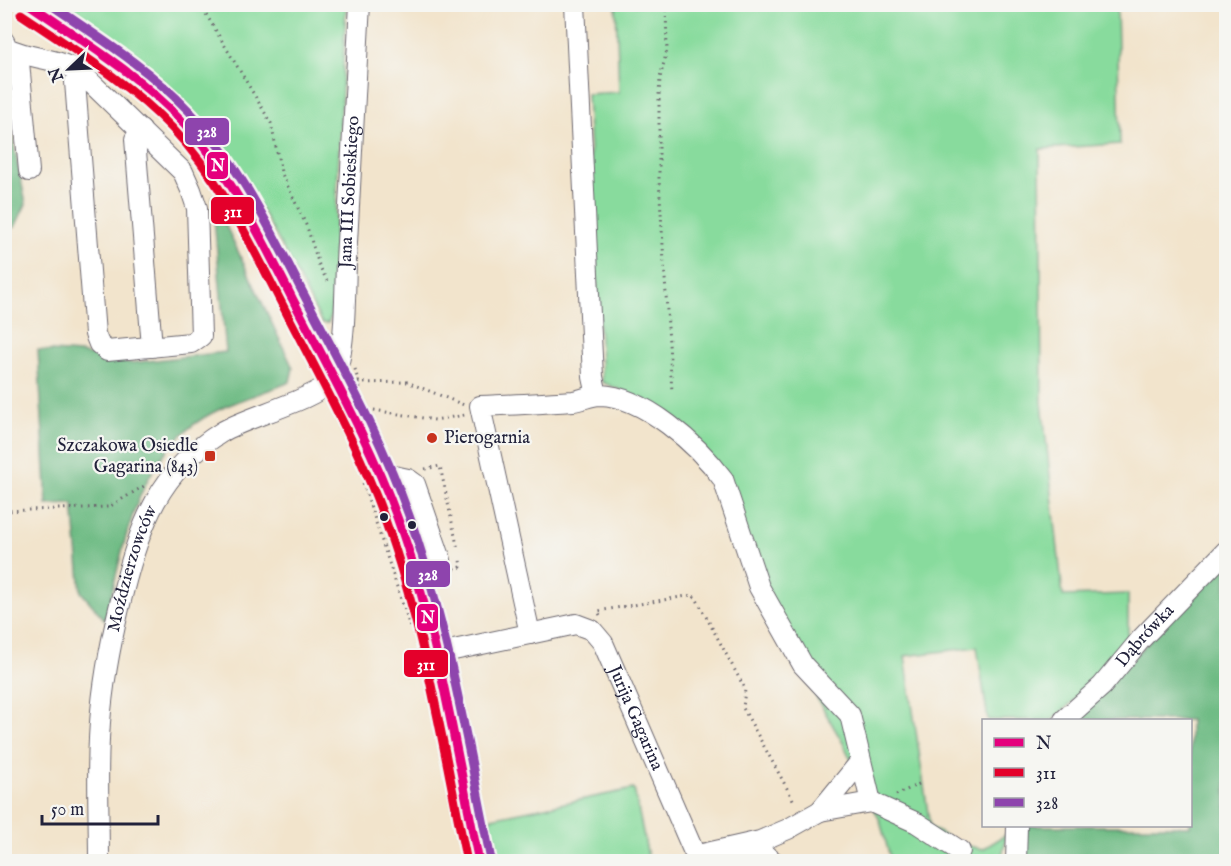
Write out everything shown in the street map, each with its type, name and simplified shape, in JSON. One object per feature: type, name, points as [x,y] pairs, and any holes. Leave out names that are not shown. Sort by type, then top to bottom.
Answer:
[{"type":"street","points":[[28,4],[133,76],[173,112],[208,151],[248,213],[334,377],[371,477],[419,589],[479,861]]},
{"type":"street","name":"Jana III Sobieskiego","points":[[334,377],[339,351],[344,293],[360,4]]},
{"type":"street","points":[[575,4],[593,377],[597,395]]},
{"type":"street","points":[[4,41],[7,48],[22,54],[62,61],[80,72],[183,172],[197,208],[201,336],[191,343],[107,351],[99,344],[95,334],[75,82],[80,72]]},
{"type":"street","points":[[22,54],[19,62],[29,171]]},
{"type":"street","points":[[141,130],[135,139],[152,347]]},
{"type":"street","name":"Moździerzowców","points":[[99,861],[98,759],[104,682],[130,568],[147,513],[162,488],[181,465],[222,432],[304,398],[326,386],[334,377]]},
{"type":"street","points":[[530,634],[481,410],[577,401],[597,395],[615,397],[638,405],[658,417],[714,467],[723,479],[759,587],[803,665],[850,715],[871,802]]},
{"type":"street","points":[[371,477],[408,479],[415,484],[441,560],[419,589]]},
{"type":"street","name":"Dąbrówka","points":[[1065,719],[1102,686],[1141,639],[1227,551]]},
{"type":"street","name":"Jurija Gagarina","points":[[435,654],[576,624],[598,635],[693,850],[702,858]]},
{"type":"street","points":[[820,811],[860,762]]},
{"type":"street","points":[[702,858],[759,841],[788,829],[820,811],[871,802],[917,823],[960,851]]},
{"type":"street","points":[[1016,861],[1017,827]]},
{"type":"street","points":[[727,861],[765,855],[774,861]]},
{"type":"path","points":[[200,4],[272,123],[281,172],[307,227],[324,276],[335,288]]},
{"type":"path","points":[[666,4],[666,59],[660,78],[659,180],[672,392]]},
{"type":"path","points":[[358,383],[407,382],[465,406],[481,410]]},
{"type":"path","points":[[368,409],[435,420],[481,410]]},
{"type":"path","points":[[417,469],[440,466]]},
{"type":"path","points":[[371,477],[413,636]]},
{"type":"path","points":[[4,511],[109,507],[147,485]]},
{"type":"path","points":[[598,611],[692,595],[696,598],[745,688],[743,708],[795,803]]},
{"type":"green space","points":[[52,5],[346,5],[331,316],[328,323],[322,323],[258,204],[240,175],[200,121],[177,96],[148,71]]},
{"type":"green space","points":[[616,5],[1117,5],[1120,144],[1040,149],[1042,402],[1063,596],[1128,594],[1128,641],[1107,671],[1053,719],[988,719],[977,647],[905,656],[930,827],[958,844],[983,849],[1007,834],[1001,861],[891,861],[880,821],[843,743],[755,591],[734,488],[662,408],[602,382],[587,94],[619,92]]},
{"type":"green space","points":[[4,98],[26,204],[15,227],[5,229]]},
{"type":"green space","points":[[212,196],[293,368],[290,382],[210,414],[187,430],[168,449],[153,470],[141,493],[124,543],[105,620],[81,592],[73,504],[47,505],[38,350],[80,353],[130,363],[226,352]]},
{"type":"green space","points":[[1226,559],[1226,861],[1016,862],[1024,827],[1192,827],[1192,719],[1076,719]]},
{"type":"green space","points":[[634,789],[649,861],[496,861],[486,819]]},
{"type":"transit line","name":"N","points":[[29,4],[127,72],[181,120],[229,182],[268,251],[366,443],[403,534],[437,655],[479,862]]},
{"type":"transit line","name":"328","points":[[50,4],[156,80],[188,110],[206,130],[238,174],[278,243],[377,438],[414,530],[448,652],[491,860]]},
{"type":"transit line","name":"311","points":[[21,14],[119,81],[172,128],[205,168],[258,257],[355,448],[391,537],[425,657],[467,862]]},
{"type":"place","name":"Pierogarnia","points":[[432,438]]},
{"type":"place","name":"Szczakowa Osiedle Gagarina (843)","points":[[210,456]]}]
